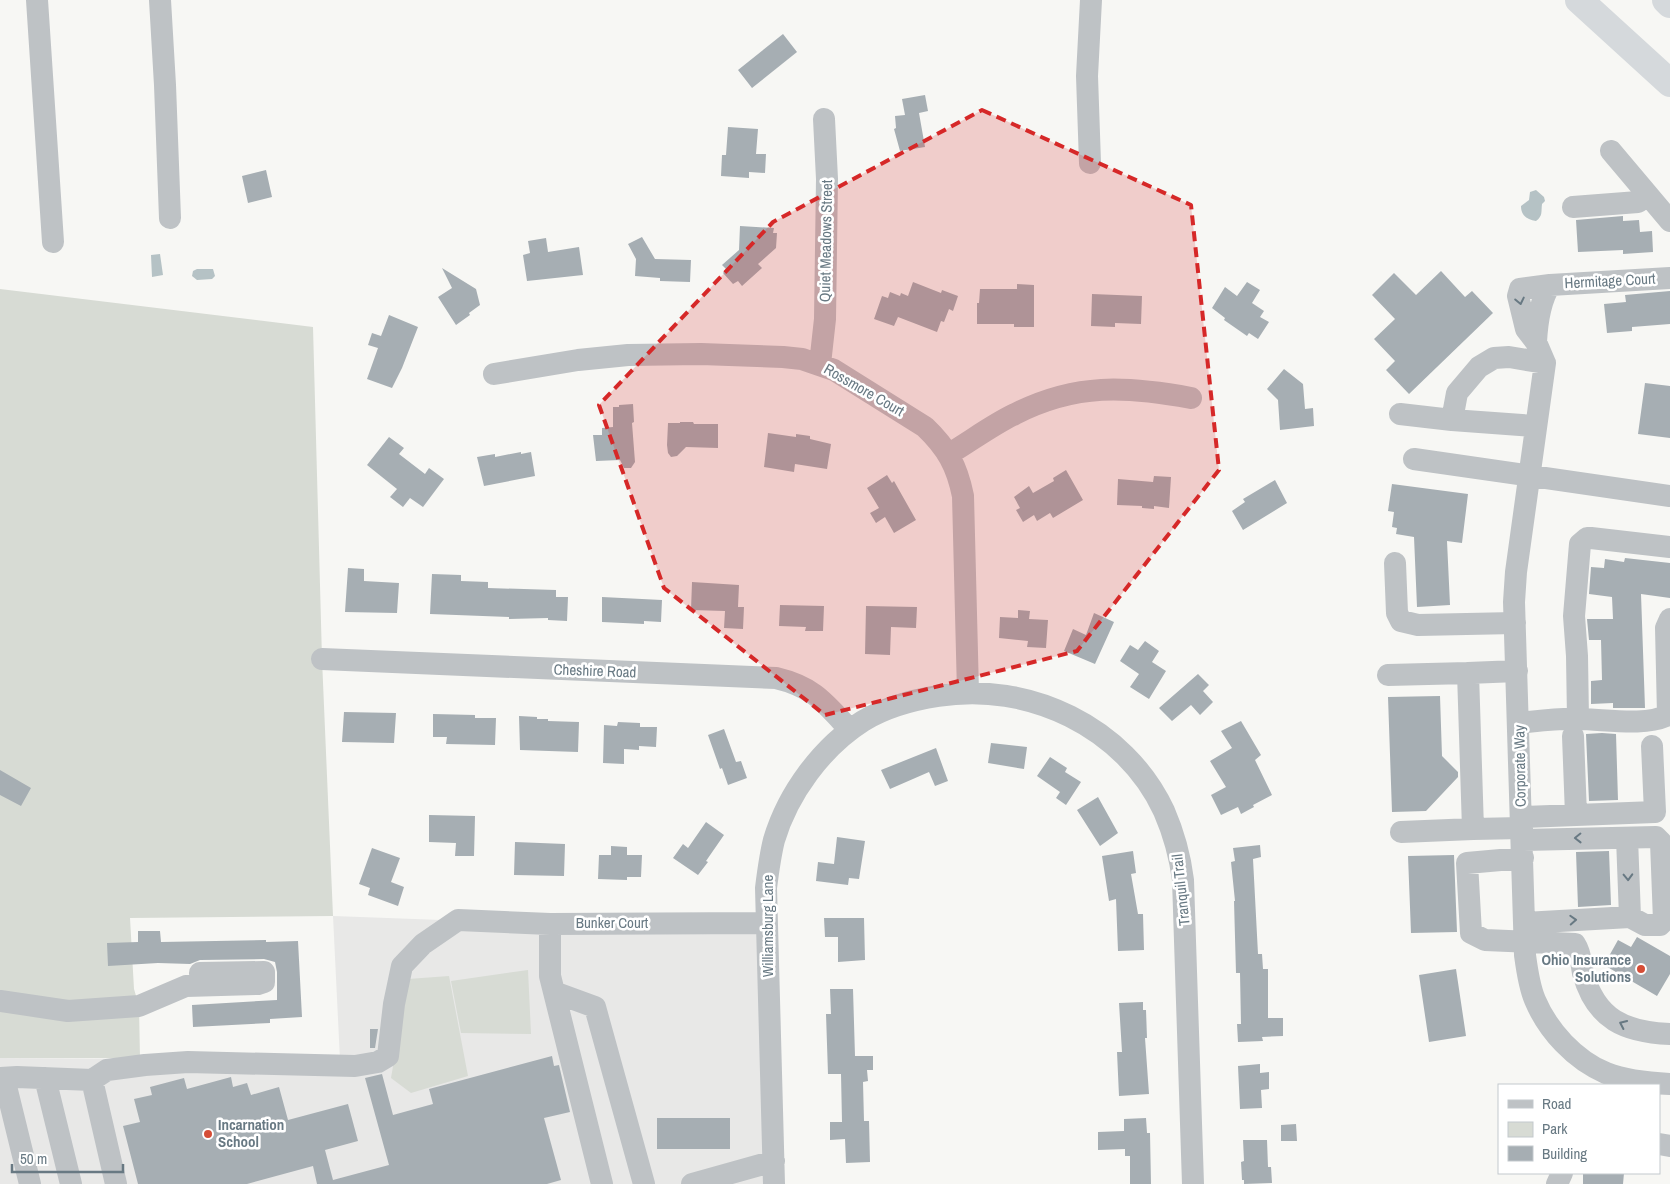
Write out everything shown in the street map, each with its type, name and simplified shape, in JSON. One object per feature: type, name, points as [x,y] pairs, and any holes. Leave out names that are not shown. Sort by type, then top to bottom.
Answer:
[{"type":"highway","points":[[1579,0],[1670,83]]},
{"type":"highway","points":[[1666,0],[1670,4]]},
{"type":"highway","points":[[1604,23],[1670,97]]},
{"type":"street","points":[[37,0],[53,242]]},
{"type":"street","points":[[160,0],[166,86],[170,218]]},
{"type":"street","points":[[1090,163],[1087,76],[1091,0]]},
{"type":"street","name":"Quiet Meadows Street","points":[[820,364],[826,301],[827,179],[824,118]]},
{"type":"street","points":[[1611,151],[1670,221]]},
{"type":"street","points":[[1573,207],[1638,202],[1648,195]]},
{"type":"street","name":"Hermitage Court","points":[[1545,363],[1536,342],[1526,329],[1518,292],[1523,287],[1670,278]]},
{"type":"street","name":"Rossmore Court","points":[[494,374],[578,360],[628,355],[701,354],[802,359],[820,364],[842,374],[925,427],[938,439],[949,454],[960,479],[963,496],[968,692]]},
{"type":"street","points":[[1452,420],[1457,393],[1479,367],[1494,358],[1509,357],[1545,363]]},
{"type":"street","name":"Corporate Way","points":[[1545,363],[1516,572],[1515,623],[1524,932],[1528,976],[1535,999],[1557,1036],[1570,1049],[1610,1080],[1670,1084]]},
{"type":"street","points":[[949,454],[1014,414],[1062,395],[1086,390],[1114,389],[1149,391],[1191,398]]},
{"type":"street","points":[[1400,414],[1535,426]]},
{"type":"street","points":[[1414,458],[1670,496]]},
{"type":"street","points":[[1576,815],[1578,656],[1574,616],[1580,544],[1587,538],[1591,538],[1670,548]]},
{"type":"street","points":[[1396,563],[1397,613],[1401,621],[1418,625],[1515,623]]},
{"type":"street","points":[[1519,723],[1576,727],[1605,722],[1659,720],[1668,715],[1666,628],[1670,620]]},
{"type":"street","name":"Cheshire Road","points":[[322,659],[776,678],[791,681],[806,688],[823,700],[850,730]]},
{"type":"street","points":[[1388,675],[1517,671]]},
{"type":"street","points":[[1468,673],[1473,829]]},
{"type":"street","name":"Williamsburg Lane","points":[[774,1184],[766,888],[774,839],[783,816],[792,796],[812,768],[830,748],[864,720],[913,700],[968,692]]},
{"type":"street","name":"Tranquil Trail","points":[[968,692],[1015,696],[1045,704],[1074,717],[1101,735],[1132,763],[1151,788],[1164,810],[1180,856],[1184,880],[1193,1184]]},
{"type":"street","points":[[1401,832],[1473,829],[1522,836],[1656,837],[1661,842],[1664,921],[1660,925],[1645,925],[1630,917],[1524,932],[1485,940],[1470,933],[1467,863],[1522,836],[1576,815],[1655,812],[1652,746]]},
{"type":"street","points":[[1627,838],[1630,917]]},
{"type":"street","name":"Bunker Court","points":[[92,1080],[107,1070],[145,1064],[188,1062],[355,1066],[378,1062],[388,1056],[394,1004],[402,966],[422,944],[458,920],[550,924],[766,923]]},
{"type":"street","points":[[550,924],[550,976],[602,1184]]},
{"type":"street","points":[[1524,932],[1575,944],[1579,950],[1584,974],[1594,1001],[1610,1018],[1627,1027],[1646,1033],[1670,1034]]},
{"type":"street","points":[[0,1001],[68,1011],[139,1006],[186,986],[258,984],[264,982],[264,972],[200,973]]},
{"type":"street","points":[[554,992],[594,1007],[644,1184]]},
{"type":"street","points":[[30,1184],[2,1078],[92,1080],[116,1184]]},
{"type":"street","points":[[45,1078],[71,1184]]},
{"type":"street","points":[[692,1184],[774,1161]]},
{"type":"highlighted area","points":[[982,110],[1191,205],[1219,470],[1077,651],[825,715],[664,588],[599,405],[773,222]]},
{"type":"shaded area","points":[[1536,190],[1544,197],[1545,201],[1542,204],[1541,216],[1536,221],[1525,216],[1521,206],[1529,200],[1530,192]]},
{"type":"shaded area","points":[[160,254],[163,275],[152,277],[151,255]]},
{"type":"shaded area","points":[[197,269],[213,269],[215,276],[212,279],[197,280],[192,276],[193,271]]},
{"type":"shaded area","points":[[333,916],[550,924],[766,923],[774,1184],[0,1184],[0,1058],[340,1060]]},
{"type":"green space","points":[[0,289],[313,327],[322,659],[333,916],[130,918],[134,989],[139,1006],[140,1058],[0,1058]]},
{"type":"green space","points":[[528,970],[531,1034],[461,1033],[451,981]]},
{"type":"green space","points":[[449,976],[468,1076],[411,1093],[391,1078],[408,979]]},
{"type":"building","points":[[783,34],[797,52],[752,88],[738,70]]},
{"type":"building","points":[[925,95],[928,111],[919,113],[925,147],[900,151],[894,129],[896,128],[895,116],[905,115],[902,99]]},
{"type":"building","points":[[728,127],[758,129],[756,154],[766,154],[765,173],[749,172],[749,178],[721,176],[722,155],[726,155]]},
{"type":"building","points":[[266,170],[272,197],[248,203],[242,176]]},
{"type":"building","points":[[1623,216],[1623,221],[1639,220],[1640,232],[1652,231],[1653,252],[1623,254],[1623,250],[1578,252],[1576,220]]},
{"type":"building","points":[[740,226],[774,228],[773,233],[777,233],[776,248],[758,264],[762,268],[742,286],[738,281],[733,284],[723,273],[726,269],[722,265],[739,250]]},
{"type":"building","points":[[642,237],[655,259],[691,260],[690,282],[660,281],[660,278],[635,276],[636,259],[628,244]]},
{"type":"building","points":[[546,238],[548,252],[579,247],[583,275],[527,281],[523,255],[530,253],[528,241]]},
{"type":"building","points":[[442,268],[476,289],[480,305],[456,325],[438,297],[452,288]]},
{"type":"building","points":[[1441,271],[1465,297],[1472,291],[1493,313],[1409,394],[1386,370],[1395,361],[1374,339],[1395,319],[1372,295],[1394,273],[1416,295]]},
{"type":"building","points":[[913,282],[941,293],[942,290],[958,296],[953,311],[949,309],[944,322],[941,321],[937,332],[898,317],[894,326],[874,319],[882,296],[888,298],[890,292],[900,296],[901,293],[908,296]]},
{"type":"building","points":[[1247,282],[1260,290],[1252,303],[1264,311],[1260,317],[1269,322],[1258,339],[1249,333],[1247,336],[1224,320],[1225,318],[1212,308],[1225,287],[1237,296]]},
{"type":"building","points":[[1017,284],[1034,285],[1034,327],[1014,327],[1014,324],[977,324],[977,303],[979,303],[980,289],[1017,289]]},
{"type":"building","points":[[1670,291],[1670,324],[1632,327],[1632,331],[1607,333],[1604,304],[1626,302],[1625,295]]},
{"type":"building","points":[[1092,294],[1142,296],[1141,324],[1115,323],[1115,327],[1091,326]]},
{"type":"building","points":[[389,315],[418,327],[392,388],[367,379],[378,348],[368,345],[372,333],[381,336]]},
{"type":"building","points":[[1284,369],[1303,384],[1305,409],[1313,408],[1314,426],[1280,430],[1278,400],[1267,389]]},
{"type":"building","points":[[1645,383],[1670,386],[1670,438],[1638,434]]},
{"type":"building","points":[[633,404],[634,422],[632,423],[635,462],[631,468],[624,468],[620,460],[596,461],[593,435],[602,435],[602,428],[613,427],[613,407]]},
{"type":"building","points":[[668,423],[718,424],[718,448],[686,447],[677,456],[671,457],[668,453],[667,445]]},
{"type":"building","points":[[768,433],[796,437],[796,434],[810,436],[810,439],[831,444],[827,469],[795,464],[794,472],[764,467]]},
{"type":"building","points":[[389,437],[404,448],[399,454],[425,474],[429,468],[444,479],[423,507],[410,498],[403,507],[390,497],[397,489],[367,465]]},
{"type":"building","points":[[521,452],[521,454],[531,452],[535,476],[484,486],[477,457],[495,454],[495,457]]},
{"type":"building","points":[[1066,470],[1083,500],[1053,518],[1050,513],[1037,521],[1034,515],[1023,522],[1016,510],[1020,508],[1014,497],[1029,486],[1033,493],[1054,481],[1053,478]]},
{"type":"building","points":[[887,475],[892,483],[894,481],[916,520],[894,533],[885,517],[876,523],[870,513],[879,508],[867,488]]},
{"type":"building","points":[[1154,476],[1171,477],[1169,508],[1154,506],[1154,509],[1142,508],[1142,506],[1117,505],[1118,479],[1153,482]]},
{"type":"building","points":[[1275,480],[1287,503],[1243,530],[1232,511],[1245,502],[1243,499]]},
{"type":"building","points":[[1392,484],[1468,494],[1462,543],[1447,541],[1450,605],[1417,607],[1414,537],[1396,534],[1397,528],[1392,527],[1394,512],[1388,511]]},
{"type":"building","points":[[1625,558],[1670,563],[1670,598],[1641,594],[1645,708],[1613,708],[1613,703],[1591,704],[1591,681],[1602,680],[1601,640],[1589,640],[1587,619],[1613,619],[1612,597],[1589,594],[1591,567],[1604,568],[1605,559],[1624,562]]},
{"type":"building","points":[[348,568],[364,569],[364,581],[399,583],[397,613],[345,612]]},
{"type":"building","points":[[432,574],[461,575],[461,581],[488,582],[488,588],[556,590],[556,597],[568,597],[567,621],[548,620],[548,618],[509,619],[509,617],[430,614]]},
{"type":"building","points":[[692,582],[739,585],[738,607],[744,607],[743,629],[724,628],[725,611],[691,610]]},
{"type":"building","points":[[602,597],[662,600],[661,622],[644,621],[644,624],[602,622]]},
{"type":"building","points":[[780,605],[824,606],[823,631],[805,631],[806,627],[779,626]]},
{"type":"building","points":[[866,606],[917,607],[916,628],[891,627],[890,655],[865,654]]},
{"type":"building","points":[[1018,610],[1030,611],[1029,619],[1048,620],[1046,648],[1027,647],[1028,641],[999,638],[1000,617],[1018,618]]},
{"type":"building","points":[[1094,613],[1114,622],[1095,664],[1064,651],[1073,629],[1086,635]]},
{"type":"building","points":[[1145,641],[1159,651],[1152,662],[1166,671],[1149,699],[1130,687],[1139,674],[1120,661],[1130,645],[1138,650]]},
{"type":"building","points":[[1198,674],[1209,685],[1203,691],[1213,702],[1200,715],[1191,705],[1172,721],[1159,708]]},
{"type":"building","points":[[1440,696],[1442,756],[1458,772],[1458,777],[1426,811],[1392,812],[1388,697]]},
{"type":"building","points":[[344,712],[396,713],[394,743],[342,742]]},
{"type":"building","points":[[433,714],[475,715],[475,718],[496,718],[495,745],[446,744],[447,737],[433,737]]},
{"type":"building","points":[[519,716],[537,717],[537,719],[548,719],[548,721],[579,722],[578,752],[520,750]]},
{"type":"building","points":[[1241,721],[1261,755],[1255,760],[1272,795],[1241,814],[1238,807],[1221,815],[1211,795],[1226,787],[1210,761],[1232,748],[1221,731]]},
{"type":"building","points":[[618,722],[640,723],[640,727],[657,727],[656,747],[639,746],[639,750],[624,749],[624,764],[603,763],[604,725],[617,726]]},
{"type":"building","points":[[724,729],[736,762],[741,761],[747,778],[728,785],[708,735]]},
{"type":"building","points":[[1586,734],[1616,734],[1618,800],[1589,801]]},
{"type":"building","points":[[991,743],[1027,747],[1024,769],[988,763]]},
{"type":"building","points":[[936,748],[948,781],[935,786],[929,772],[890,789],[881,770]]},
{"type":"building","points":[[1050,757],[1067,768],[1065,772],[1081,782],[1066,805],[1056,798],[1060,792],[1037,776]]},
{"type":"building","points":[[0,770],[31,788],[21,806],[0,795]]},
{"type":"building","points":[[1098,797],[1118,833],[1100,846],[1077,810]]},
{"type":"building","points":[[429,815],[475,816],[474,856],[455,856],[456,843],[429,842]]},
{"type":"building","points":[[706,822],[724,835],[698,875],[673,858],[683,844],[688,848]]},
{"type":"building","points":[[837,837],[865,841],[859,879],[849,878],[848,885],[816,881],[818,862],[834,864]]},
{"type":"building","points":[[515,842],[565,844],[564,876],[514,875]]},
{"type":"building","points":[[1260,845],[1261,857],[1253,859],[1258,954],[1262,954],[1263,969],[1268,969],[1268,1018],[1283,1018],[1283,1036],[1262,1037],[1263,1041],[1238,1042],[1237,1024],[1241,1024],[1240,973],[1236,973],[1235,901],[1231,862],[1235,861],[1233,848]]},
{"type":"building","points":[[611,846],[627,847],[627,855],[642,855],[641,877],[627,877],[627,880],[598,879],[599,855],[611,855]]},
{"type":"building","points":[[372,848],[400,858],[391,882],[404,887],[398,906],[368,895],[370,888],[359,884]]},
{"type":"building","points":[[1133,851],[1136,873],[1131,874],[1138,914],[1143,914],[1144,950],[1118,951],[1116,899],[1109,901],[1102,856]]},
{"type":"building","points":[[1609,851],[1611,905],[1578,907],[1576,852]]},
{"type":"building","points":[[1454,855],[1457,932],[1411,933],[1408,856]]},
{"type":"building","points":[[824,918],[864,918],[865,960],[838,962],[838,937],[825,937]]},
{"type":"building","points":[[138,931],[160,931],[161,942],[298,941],[302,1017],[270,1019],[270,1023],[193,1027],[192,1005],[277,1000],[275,962],[264,959],[200,960],[190,964],[158,963],[108,966],[107,943],[138,942]]},
{"type":"building","name":"Ohio Insurance Solutions","points":[[1637,937],[1670,956],[1670,974],[1657,996],[1604,965],[1618,940],[1631,947]]},
{"type":"building","points":[[1456,969],[1466,1036],[1429,1042],[1419,975]]},
{"type":"building","points":[[830,989],[853,989],[855,1056],[873,1056],[873,1070],[867,1070],[868,1081],[863,1082],[864,1121],[869,1121],[870,1162],[846,1163],[845,1139],[830,1140],[830,1122],[842,1122],[841,1074],[828,1074],[826,1014],[831,1014]]},
{"type":"building","points":[[1143,1002],[1143,1010],[1146,1010],[1147,1038],[1145,1038],[1149,1094],[1119,1096],[1117,1052],[1122,1052],[1119,1003]]},
{"type":"building","points":[[370,1029],[378,1029],[375,1048],[370,1048]]},
{"type":"building","points":[[552,1056],[554,1066],[559,1065],[570,1112],[544,1118],[561,1180],[547,1184],[317,1184],[313,1166],[247,1184],[138,1184],[123,1126],[140,1122],[134,1099],[152,1095],[150,1087],[184,1078],[187,1089],[231,1077],[233,1087],[247,1083],[251,1095],[279,1087],[288,1120],[348,1104],[358,1141],[325,1150],[333,1180],[389,1165],[365,1078],[382,1074],[393,1115],[433,1104],[429,1089]]},
{"type":"building","points":[[1260,1064],[1260,1073],[1269,1072],[1269,1089],[1261,1090],[1262,1108],[1240,1109],[1238,1066]]},
{"type":"building","points":[[657,1118],[730,1118],[730,1149],[657,1149]]},
{"type":"building","points":[[1146,1118],[1147,1133],[1150,1133],[1151,1184],[1130,1184],[1130,1156],[1125,1156],[1125,1149],[1098,1150],[1098,1132],[1124,1131],[1124,1119]]},
{"type":"building","points":[[1296,1124],[1297,1141],[1281,1141],[1281,1125]]},
{"type":"building","points":[[1243,1140],[1267,1140],[1268,1167],[1271,1167],[1272,1183],[1244,1184],[1241,1162],[1244,1161]]},
{"type":"building","points":[[1583,1174],[1624,1174],[1623,1184],[1583,1184]]},
{"type":"place","name":"Ohio Insurance Solutions","points":[[1641,969]]},
{"type":"place","name":"Incarnation School","points":[[208,1134]]}]
